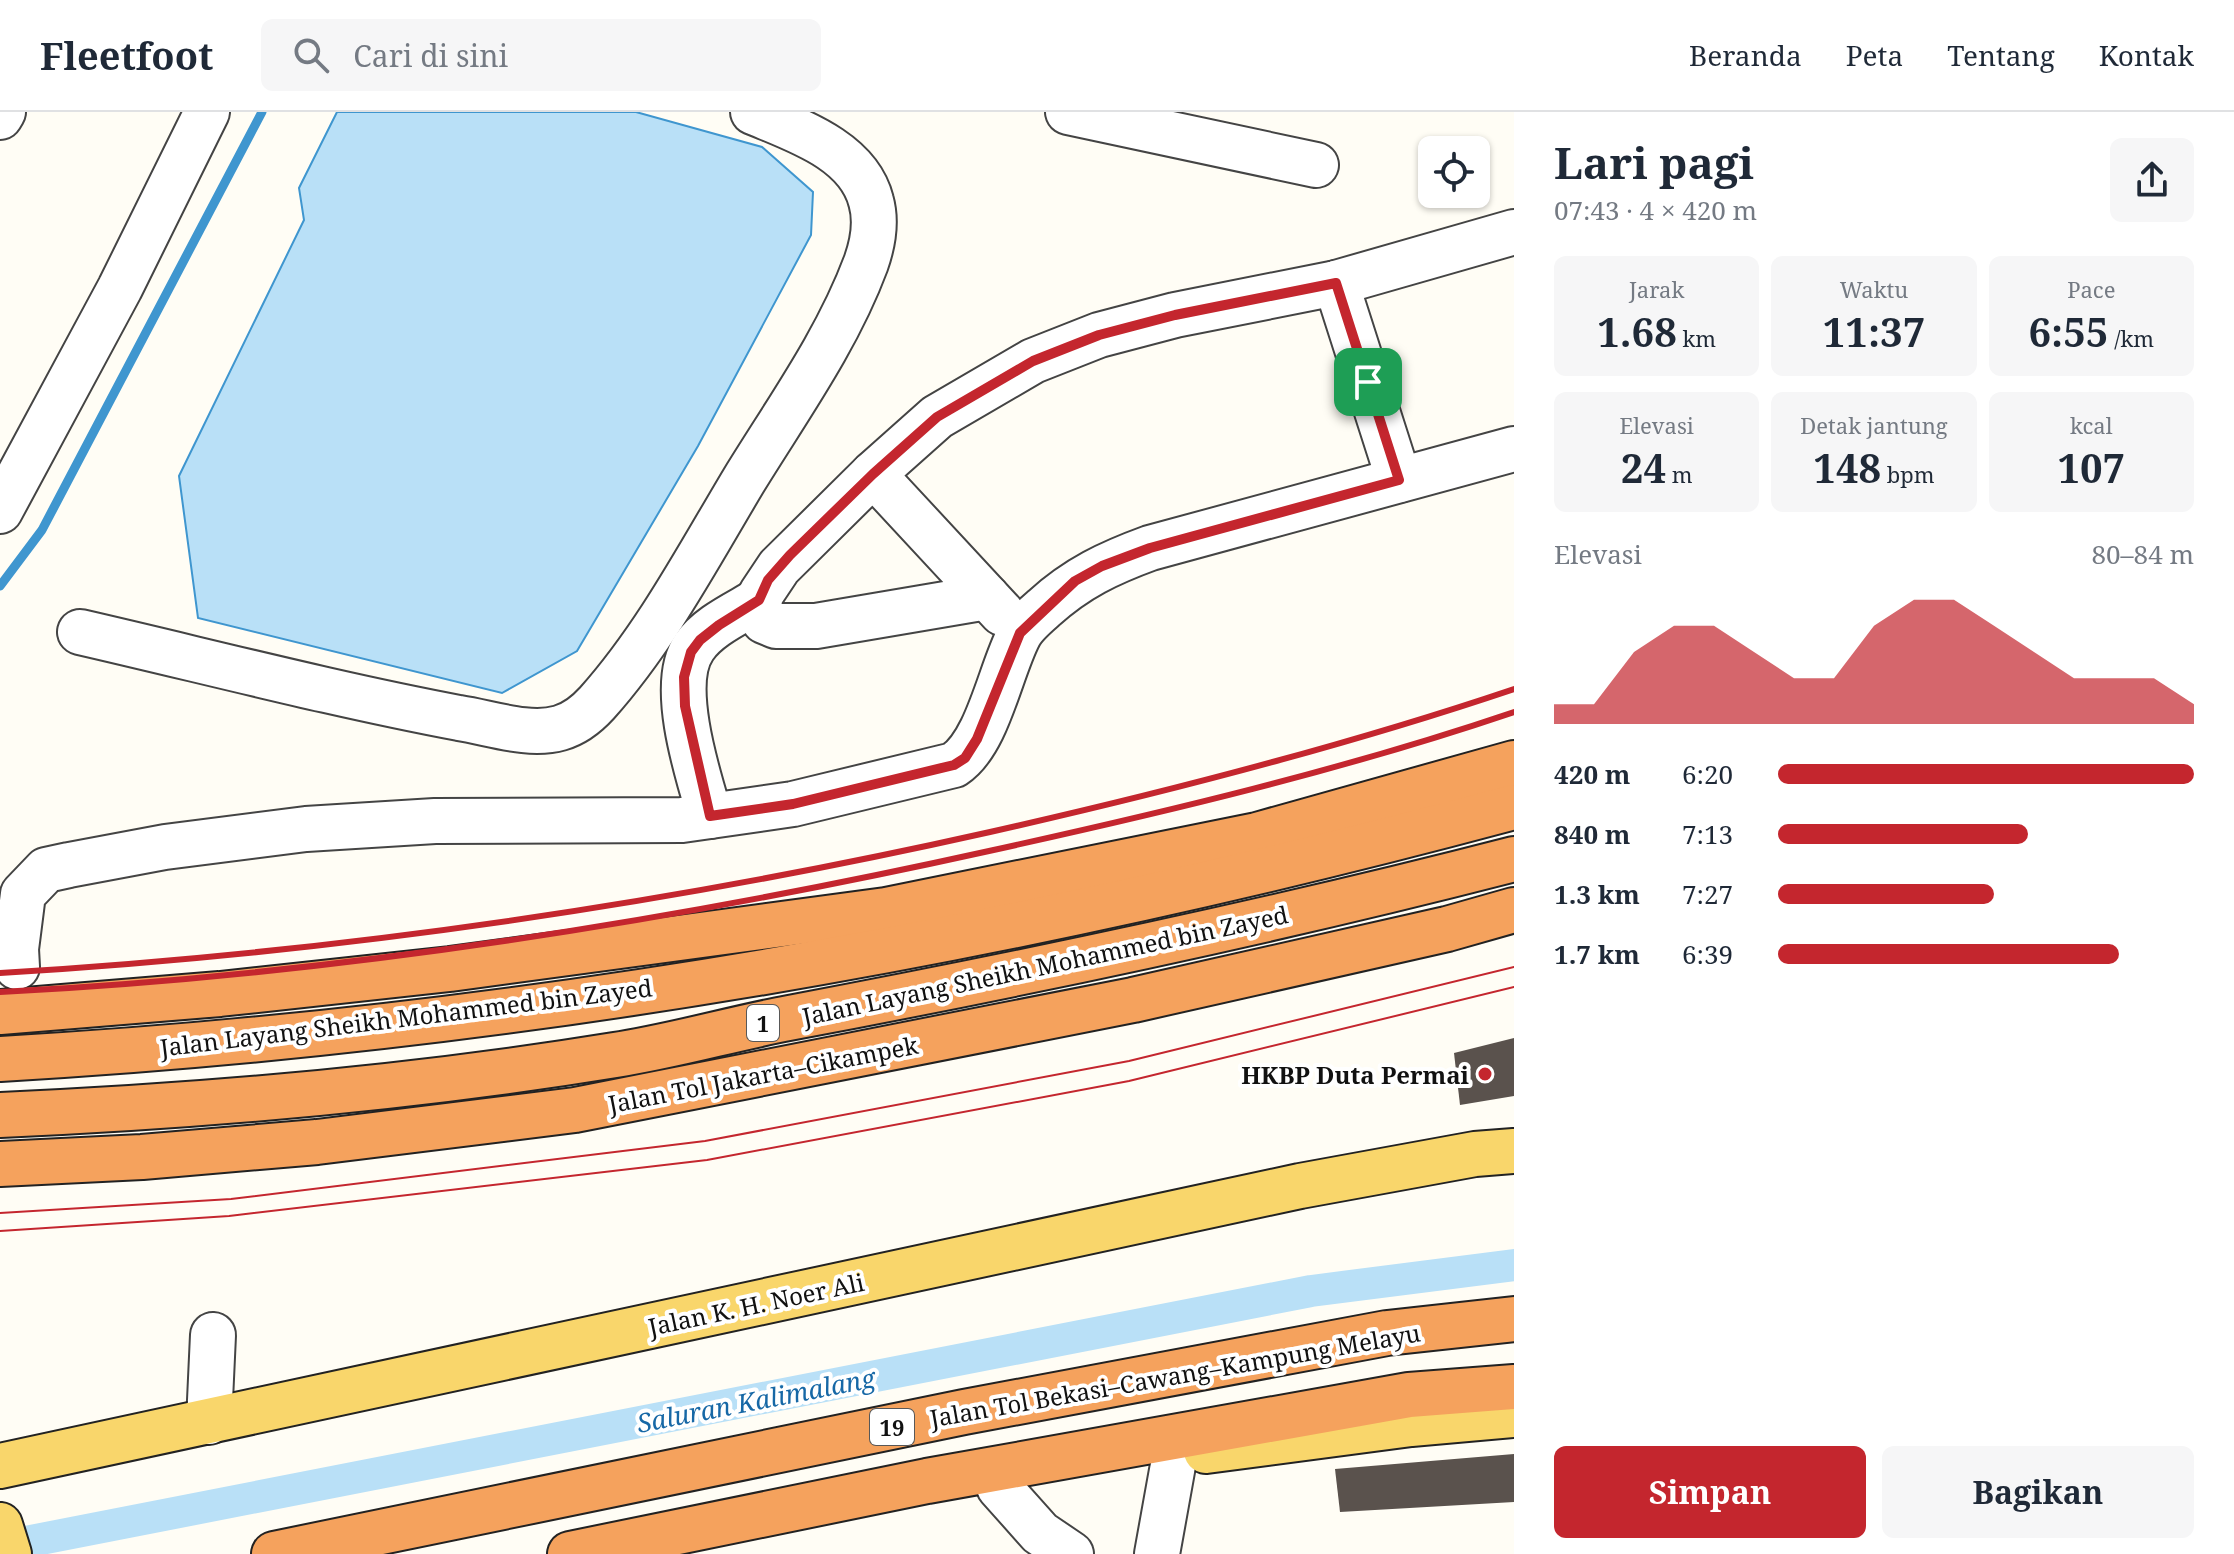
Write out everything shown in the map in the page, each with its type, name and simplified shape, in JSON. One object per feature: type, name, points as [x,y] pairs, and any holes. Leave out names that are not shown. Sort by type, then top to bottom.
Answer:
[{"type":"highway","points":[[0,1012],[220,994],[434,970],[886,910],[1257,835],[1514,763]]},
{"type":"highway","name":"Jalan Layang Sheikh Mohammed bin Zayed","points":[[0,1059],[236,1040],[503,1010],[779,970],[1070,914],[1379,843],[1514,807]]},
{"type":"highway","name":"Jalan Layang Sheikh Mohammed bin Zayed","points":[[0,1115],[137,1109],[357,1089],[618,1055],[1131,951],[1514,859]]},
{"type":"highway","name":"Jalan Tol Jakarta–Cikampek","points":[[0,1164],[142,1157],[317,1142],[575,1110],[1133,1000],[1447,929],[1514,910]]},
{"type":"highway","name":"Jalan Tol Bekasi–Cawang–Kampung Melayu","points":[[274,1554],[964,1412],[1387,1333],[1514,1319]]},
{"type":"highway","points":[[570,1554],[927,1481],[1409,1395],[1514,1387]]},
{"type":"main road","name":"Jalan K. H. Noer Ali","points":[[0,1466],[1300,1186],[1475,1154],[1514,1151]]},
{"type":"main road","points":[[665,1554],[1175,1454],[1411,1424],[1514,1415]]},
{"type":"main road","points":[[0,1525],[9,1554]]},
{"type":"street","points":[[0,511],[120,288],[207,112]]},
{"type":"street","points":[[80,632],[430,712],[527,730],[556,729],[586,713],[611,687],[679,587],[835,333],[858,284],[873,238],[871,199],[863,180],[848,163],[830,148],[753,112]]},
{"type":"street","points":[[1068,112],[1316,165]]},
{"type":"street","points":[[987,597],[816,626],[784,627],[770,625],[761,618],[759,600],[768,580],[779,567],[873,474],[937,417],[1033,361],[1099,335],[1175,315],[1336,283],[1514,232]]},
{"type":"street","points":[[1336,283],[1399,480]]},
{"type":"street","points":[[17,967],[16,949],[23,894],[46,870],[69,865],[165,847],[306,829],[435,821],[659,821],[710,816],[793,804],[954,765],[965,758],[977,739],[1020,633],[1075,581],[1102,566],[1150,548],[1514,449]]},
{"type":"street","points":[[873,474],[1020,633]]},
{"type":"street","points":[[710,816],[688,726],[684,691],[686,667],[691,652],[700,640],[759,600]]},
{"type":"street","points":[[209,1422],[213,1335]]},
{"type":"street","points":[[1157,1554],[1175,1454]]},
{"type":"street","points":[[999,1487],[1040,1533],[1071,1554]]},
{"type":"water","points":[[337,112],[636,112],[762,147],[813,192],[811,235],[698,446],[577,651],[502,693],[198,618],[179,476],[304,220],[299,188]]},
{"type":"building","name":"HKBP Duta Permai","points":[[1514,1038],[1514,1096],[1460,1105],[1454,1053]]},
{"type":"building","points":[[1514,1454],[1514,1502],[1340,1512],[1335,1469]]},
{"type":"waterway","points":[[0,586],[42,530],[262,112]]},
{"type":"waterway","name":"Saluran Kalimalang","points":[[0,1547],[1311,1291],[1514,1265]]},
{"type":"tram line","points":[[0,1213],[231,1199],[705,1141],[1129,1061],[1514,967]]},
{"type":"tram line","points":[[0,1231],[229,1216],[707,1160],[1129,1081],[1514,987]]},
{"type":"railway","points":[[0,973],[249,953],[374,939],[745,882],[990,832],[1122,801],[1319,749],[1514,689]]},
{"type":"railway","points":[[0,992],[125,984],[374,959],[621,923],[744,901],[989,851],[1188,805],[1385,753],[1514,712]]},
{"type":"place","name":"HKBP Duta Permai","points":[[1485,1074]]},
{"type":"route","points":[[1336,283],[1368,382],[1399,480],[1150,548],[1102,566],[1075,581],[1020,633],[972,749],[954,765],[793,804],[710,816],[685,706],[684,677],[691,652],[719,625],[759,600],[768,580],[790,555],[937,417],[1033,361],[1099,335],[1175,315],[1336,283]]}]
